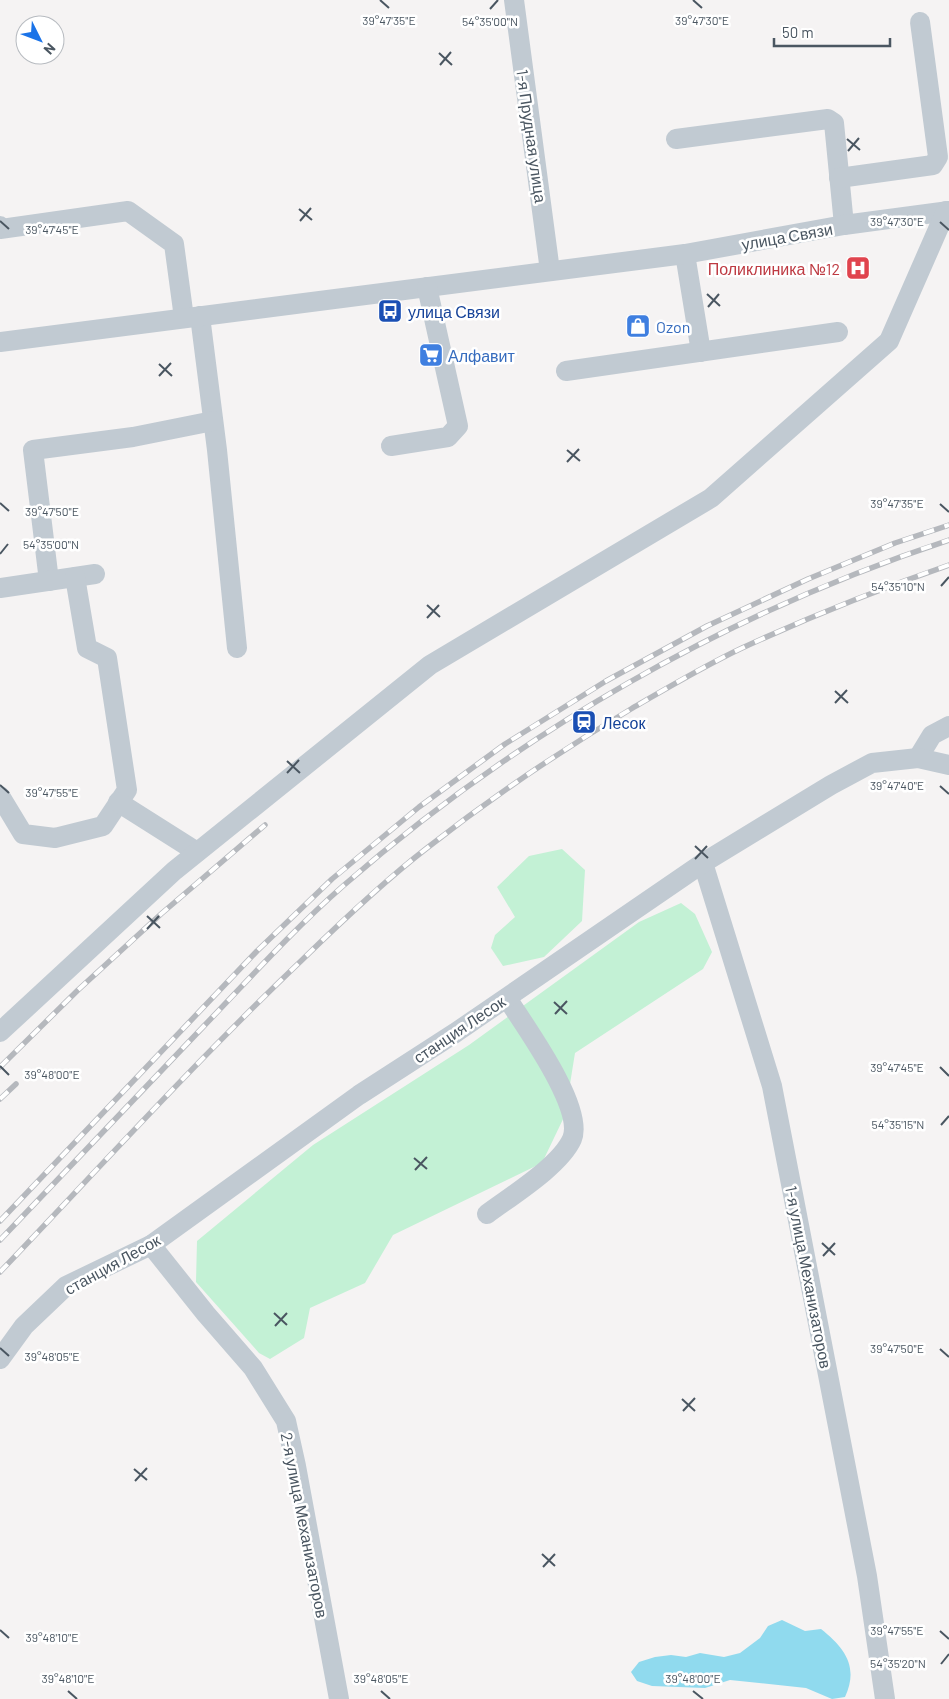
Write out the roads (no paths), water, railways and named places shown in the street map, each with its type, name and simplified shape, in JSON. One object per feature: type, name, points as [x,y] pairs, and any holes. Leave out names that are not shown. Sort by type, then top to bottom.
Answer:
[{"type":"street","name":"1-я Прудная улица","points":[[514,0],[550,271]]},
{"type":"street","points":[[839,178],[933,165],[938,157],[920,22]]},
{"type":"street","points":[[676,140],[828,119],[834,123],[844,225]]},
{"type":"street","name":"улица Связи","points":[[0,342],[686,254],[844,225],[947,211]]},
{"type":"street","points":[[0,1032],[174,871],[430,665],[711,498],[889,341],[947,211]]},
{"type":"street","points":[[0,226],[0,229],[128,212],[174,244],[192,317],[213,421],[237,648]]},
{"type":"street","points":[[686,254],[701,352]]},
{"type":"street","points":[[391,446],[448,437],[458,426],[427,287]]},
{"type":"street","points":[[566,371],[838,332]]},
{"type":"street","points":[[50,581],[33,450],[132,436],[213,421]]},
{"type":"street","points":[[0,588],[95,574]]},
{"type":"street","points":[[0,796],[23,834],[55,838],[103,826],[127,790],[107,658],[87,648],[75,577]]},
{"type":"street","points":[[918,758],[932,734],[949,726]]},
{"type":"street","name":"станция Лесок","points":[[0,1359],[24,1326],[66,1286],[151,1245],[359,1095],[507,998],[703,863],[830,785],[872,763],[918,758],[949,765]]},
{"type":"street","points":[[118,802],[198,852]]},
{"type":"street","name":"1-я улица Механизаторов","points":[[703,863],[772,1086],[867,1576],[885,1699]]},
{"type":"street","points":[[487,1214],[559,1158],[572,1138],[574,1121],[560,1083],[507,998]]},
{"type":"street","name":"2-я улица Механизаторов","points":[[151,1245],[206,1314],[253,1368],[286,1421],[339,1699]]},
{"type":"water","points":[[782,1620],[805,1631],[821,1629],[837,1643],[850,1667],[851,1676],[845,1697],[832,1699],[806,1688],[730,1680],[705,1688],[652,1686],[637,1681],[631,1672],[639,1662],[655,1657],[671,1655],[686,1657],[700,1653],[724,1657],[740,1653],[760,1638],[768,1626]]},
{"type":"railway","points":[[0,1221],[257,951],[332,879],[419,807],[505,744],[606,681],[707,626],[808,579],[895,543],[949,525]]},
{"type":"railway","points":[[0,1240],[306,920],[410,830],[481,777],[554,728],[629,683],[706,641],[785,603],[866,570],[949,540]]},
{"type":"railway","points":[[0,1272],[187,1075],[263,998],[379,888],[452,829],[578,741],[714,662],[818,614],[949,565]]},
{"type":"railway","points":[[0,1067],[78,990],[161,914],[265,825]]},
{"type":"railway","points":[[0,1099],[16,1084]]},
{"type":"place","name":"Поликлиника №12","points":[[858,268]]},
{"type":"place","name":"улица Связи","points":[[390,311]]},
{"type":"place","name":"Ozon","points":[[638,326]]},
{"type":"place","name":"Алфавит","points":[[431,355]]},
{"type":"place","name":"Лесок","points":[[584,722]]}]
